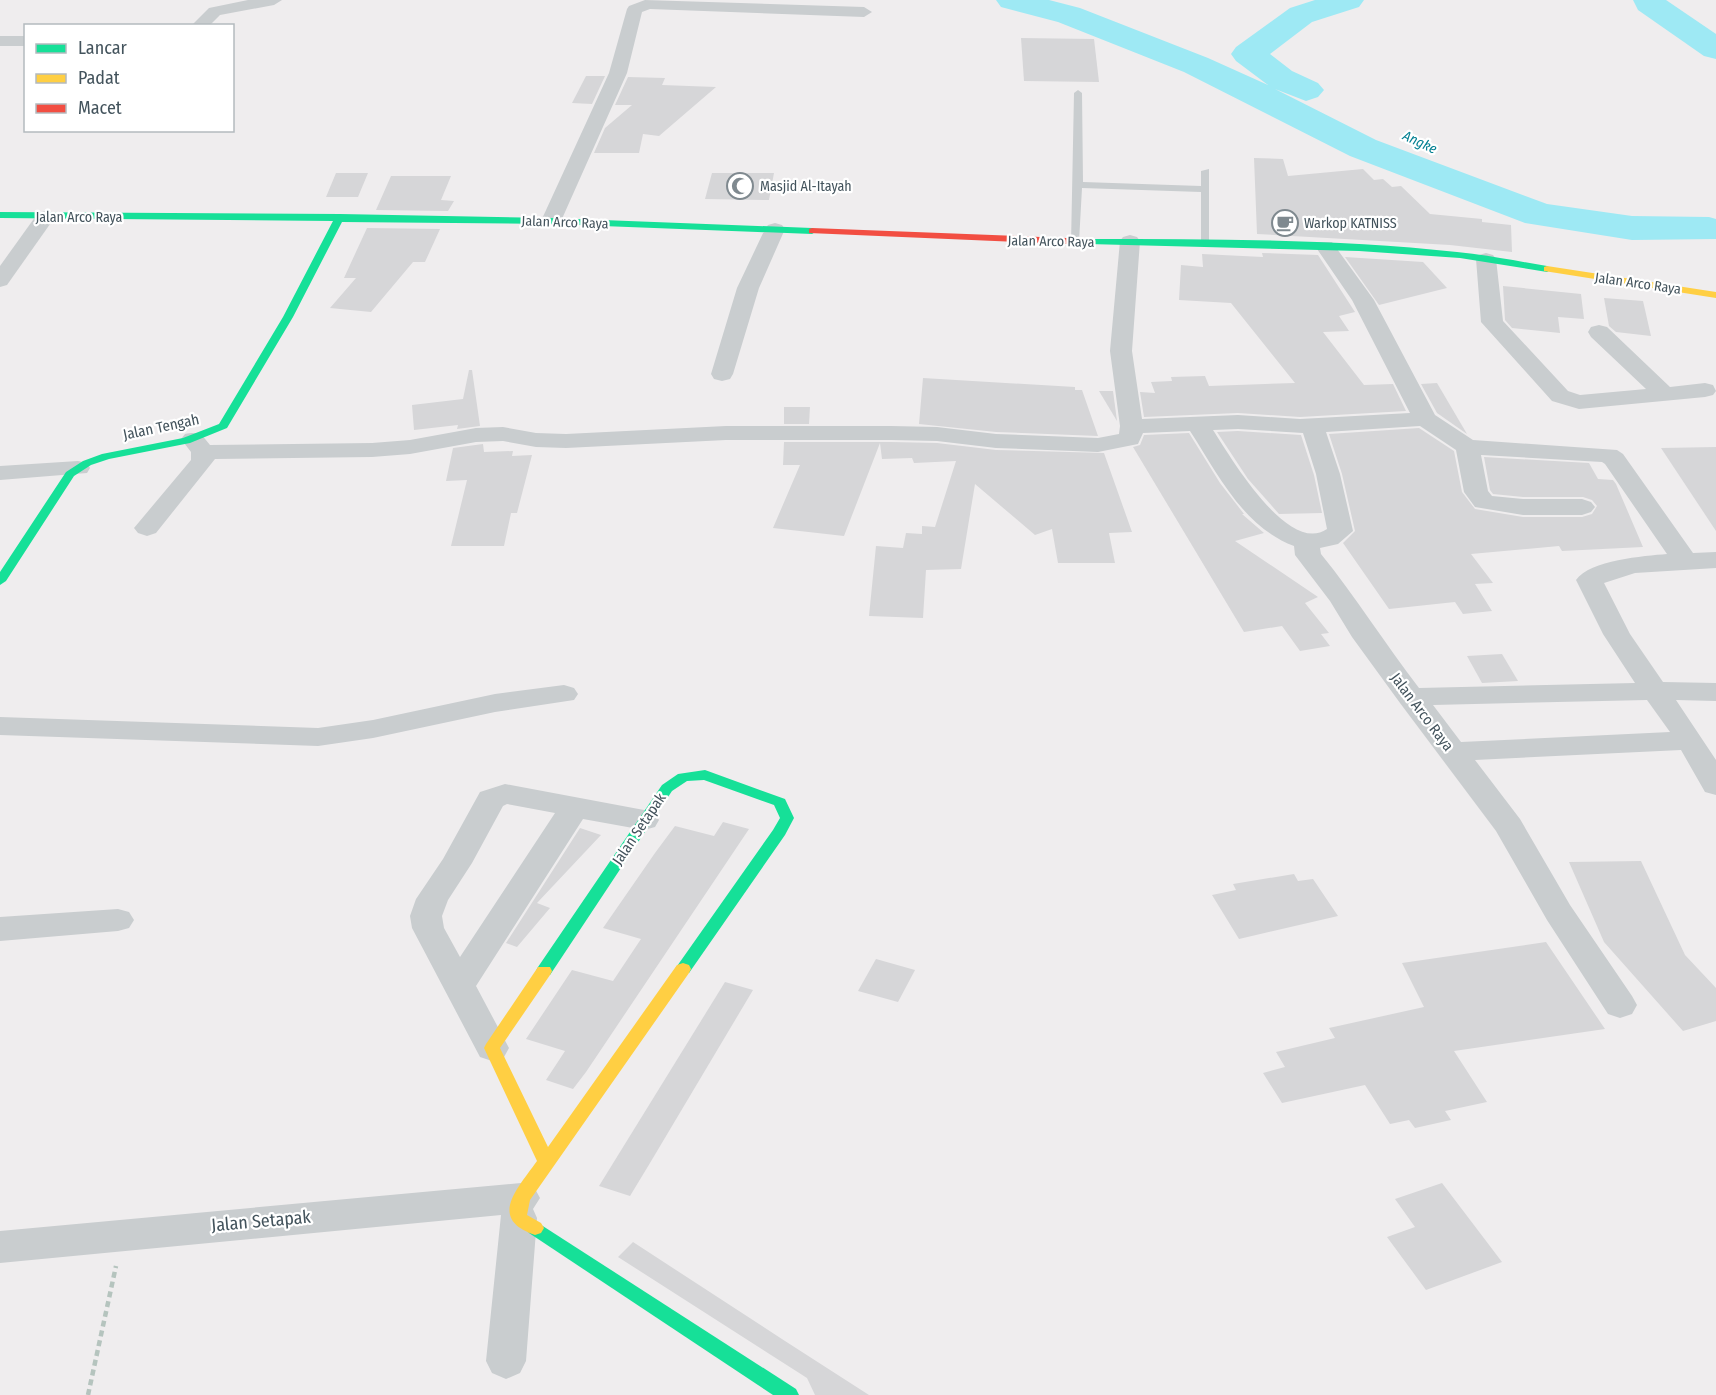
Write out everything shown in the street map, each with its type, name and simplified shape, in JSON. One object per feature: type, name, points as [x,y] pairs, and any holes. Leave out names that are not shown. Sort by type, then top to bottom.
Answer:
[{"type":"main road","name":"Jalan Arco Raya","points":[[0,215],[551,221],[1074,242],[1206,242],[1325,246],[1450,254],[1716,295]]},
{"type":"main road","name":"Jalan Tengah","points":[[0,581],[10,551],[70,474],[85,462],[104,456],[198,445],[223,426],[288,317],[340,217]]},
{"type":"main road","name":"Jalan Setapak","points":[[492,1048],[667,788],[683,777],[705,775],[780,802],[787,818],[773,842],[547,1163],[520,1208]]},
{"type":"main road","points":[[492,1048],[547,1163]]},
{"type":"main road","points":[[520,1208],[560,1243],[789,1395]]},
{"type":"street","points":[[201,24],[219,5],[274,0]]},
{"type":"street","points":[[551,221],[618,73],[635,9],[639,6],[648,4],[864,12]]},
{"type":"street","points":[[0,42],[24,41]]},
{"type":"street","points":[[0,280],[45,217]]},
{"type":"street","points":[[722,374],[748,288],[775,229]]},
{"type":"street","points":[[147,528],[203,461],[198,445],[372,450],[410,447],[476,435],[503,434],[536,440],[566,441],[726,433],[891,433],[996,441],[1098,445],[1130,439],[1132,426],[1121,351],[1130,241]]},
{"type":"street","points":[[1325,246],[1363,300],[1425,419],[1467,447],[1608,454],[1614,459],[1685,561]]},
{"type":"street","points":[[1486,260],[1492,322],[1560,396],[1579,402],[1705,390]]},
{"type":"street","points":[[1599,332],[1664,394]]},
{"type":"street","points":[[1132,426],[1248,422],[1312,425],[1425,419]]},
{"type":"street","points":[[1197,424],[1254,507],[1266,520],[1292,539],[1306,542],[1329,539],[1340,531],[1328,474],[1312,425]]},
{"type":"street","points":[[1467,447],[1476,492],[1484,502],[1522,507],[1582,507]]},
{"type":"street","points":[[0,472],[78,468]]},
{"type":"street","name":"Jalan Arco Raya","points":[[1306,542],[1308,555],[1342,598],[1366,638],[1509,826],[1558,912],[1620,1005]]},
{"type":"street","points":[[1716,560],[1623,568],[1603,573],[1589,580],[1597,600],[1653,691],[1689,740],[1716,785]]},
{"type":"street","points":[[1410,697],[1653,691],[1716,692]]},
{"type":"street","points":[[0,726],[318,737],[374,729],[495,703],[564,694]]},
{"type":"street","points":[[1453,752],[1689,740]]},
{"type":"street","points":[[492,1048],[460,984],[428,928],[426,916],[432,899],[456,863],[491,799],[505,794],[644,820]]},
{"type":"street","points":[[460,984],[574,808]]},
{"type":"street","points":[[0,929],[118,920]]},
{"type":"street","points":[[506,1361],[520,1208]]},
{"type":"street","name":"Jalan Setapak","points":[[0,1246],[123,1233],[520,1208]]},
{"type":"lane","points":[[1074,242],[1078,185],[1078,93]]},
{"type":"lane","points":[[1206,171],[1204,189],[1206,242]]},
{"type":"lane","points":[[1078,185],[1204,189]]},
{"type":"path","points":[[88,1395],[123,1233]]},
{"type":"building","points":[[1021,38],[1094,39],[1099,82],[1024,81]]},
{"type":"building","points":[[586,76],[605,76],[592,104],[572,103]]},
{"type":"building","points":[[628,77],[665,78],[662,85],[716,87],[659,136],[643,134],[639,153],[594,153],[605,128],[632,105],[615,105]]},
{"type":"building","points":[[1254,158],[1283,159],[1288,176],[1363,169],[1374,180],[1383,179],[1392,187],[1401,186],[1430,214],[1482,219],[1482,222],[1511,225],[1512,252],[1450,245],[1257,234]]},
{"type":"building","points":[[336,173],[368,173],[358,197],[326,197]]},
{"type":"building","name":"Masjid Al-Itayah","points":[[712,173],[774,173],[769,200],[705,199]]},
{"type":"building","points":[[391,176],[451,176],[441,200],[454,201],[448,211],[376,210]]},
{"type":"building","points":[[367,228],[440,229],[425,262],[413,262],[371,312],[330,308],[356,278],[344,278]]},
{"type":"building","points":[[1262,253],[1318,255],[1355,312],[1339,316],[1349,331],[1323,332],[1364,385],[1393,384],[1406,411],[1300,417],[1238,413],[1144,417],[1140,392],[1155,393],[1151,382],[1172,381],[1171,377],[1205,376],[1209,386],[1295,383],[1231,303],[1179,300],[1181,265],[1203,267],[1202,254],[1263,257]]},
{"type":"building","points":[[1345,257],[1423,262],[1447,288],[1379,305]]},
{"type":"building","points":[[1503,286],[1581,294],[1584,319],[1558,317],[1560,333],[1512,328],[1505,320]]},
{"type":"building","points":[[1604,298],[1643,301],[1651,336],[1616,332],[1609,326]]},
{"type":"building","points":[[469,370],[472,370],[480,426],[457,429],[458,425],[414,430],[412,405],[463,399]]},
{"type":"building","points":[[923,378],[1075,387],[1075,390],[1082,390],[1098,436],[996,432],[919,424]]},
{"type":"building","points":[[1437,383],[1467,434],[1437,413],[1421,384]]},
{"type":"building","points":[[1099,391],[1113,391],[1117,421]]},
{"type":"building","points":[[784,407],[810,407],[809,424],[784,424]]},
{"type":"building","points":[[1419,428],[1454,451],[1462,492],[1475,509],[1523,517],[1582,517],[1592,514],[1597,506],[1592,500],[1583,497],[1523,497],[1493,494],[1490,490],[1484,457],[1589,463],[1598,479],[1613,480],[1616,484],[1643,547],[1562,551],[1559,546],[1471,554],[1493,583],[1475,584],[1492,611],[1463,614],[1455,602],[1389,609],[1343,543],[1355,531],[1342,474],[1329,434]]},
{"type":"building","points":[[1217,432],[1301,435],[1314,475],[1322,513],[1279,514],[1248,479]]},
{"type":"building","points":[[1189,433],[1220,483],[1244,514],[1242,514],[1264,533],[1235,541],[1318,597],[1305,603],[1329,633],[1321,634],[1330,646],[1300,651],[1282,626],[1244,632],[1133,447],[1140,445],[1144,435]]},
{"type":"building","points":[[784,442],[937,443],[996,450],[1104,453],[1132,532],[1109,533],[1115,563],[1058,563],[1052,529],[1035,535],[975,484],[961,569],[926,570],[923,618],[869,616],[876,546],[903,548],[906,533],[922,534],[922,526],[935,527],[956,461],[914,463],[912,458],[882,459],[880,443],[844,536],[773,528],[800,465],[783,465]]},
{"type":"building","points":[[483,444],[484,452],[513,451],[512,456],[532,455],[517,513],[511,513],[504,546],[451,546],[467,480],[446,481],[453,448]]},
{"type":"building","points":[[1716,447],[1716,531],[1661,448]]},
{"type":"building","points":[[1502,654],[1518,681],[1482,683],[1467,656]]},
{"type":"building","points":[[723,822],[749,829],[586,1072],[573,1089],[546,1080],[565,1051],[526,1039],[572,970],[613,981],[641,939],[603,928],[675,826],[714,836]]},
{"type":"building","points":[[580,828],[601,835],[537,903],[550,908],[517,947],[506,943]]},
{"type":"building","points":[[1641,861],[1685,955],[1716,988],[1716,1021],[1683,1031],[1604,942],[1569,862]]},
{"type":"building","points":[[1294,874],[1298,881],[1313,879],[1338,916],[1239,939],[1212,895],[1236,890],[1233,884]]},
{"type":"building","points":[[1546,942],[1605,1029],[1454,1051],[1487,1102],[1445,1111],[1451,1120],[1415,1128],[1409,1120],[1390,1124],[1365,1085],[1282,1103],[1263,1073],[1285,1067],[1276,1052],[1335,1038],[1329,1028],[1424,1007],[1402,963]]},
{"type":"building","points":[[876,959],[915,970],[898,1002],[858,991]]},
{"type":"building","points":[[725,982],[753,990],[630,1196],[599,1186]]},
{"type":"building","points":[[1442,1183],[1502,1262],[1426,1290],[1387,1237],[1415,1227],[1395,1199]]},
{"type":"building","points":[[633,1242],[869,1395],[815,1395],[807,1378],[618,1257]]},
{"type":"waterway","points":[[1012,0],[1069,15],[1196,65],[1363,148],[1539,215],[1632,228],[1709,229]]},
{"type":"waterway","name":"Angke","points":[[1306,90],[1280,78],[1248,54],[1301,15],[1348,0]]},
{"type":"waterway","name":"Angke","points":[[1649,0],[1649,3],[1716,49]]},
{"type":"traffic: fast","points":[[0,215],[551,221],[812,231]]},
{"type":"traffic: fast","points":[[0,581],[70,474],[87,463],[106,456],[186,441],[223,426],[288,317],[340,217]]},
{"type":"traffic: fast","points":[[1091,242],[1225,243],[1359,248],[1460,255],[1547,269]]},
{"type":"traffic: fast","points":[[544,971],[667,788],[683,777],[705,775],[780,802],[787,818],[780,832],[683,969]]},
{"type":"traffic: fast","points":[[535,1228],[789,1395]]},
{"type":"traffic: slow","points":[[1547,269],[1716,295]]},
{"type":"traffic: slow","points":[[535,1228],[518,1218],[521,1198],[683,969]]},
{"type":"traffic: slow","points":[[544,971],[492,1048],[547,1163]]},
{"type":"traffic: jam","points":[[812,231],[1091,242]]},
{"type":"place","name":"Masjid Al-Itayah","points":[[740,186]]},
{"type":"place","name":"Warkop KATNISS","points":[[1285,223]]}]
